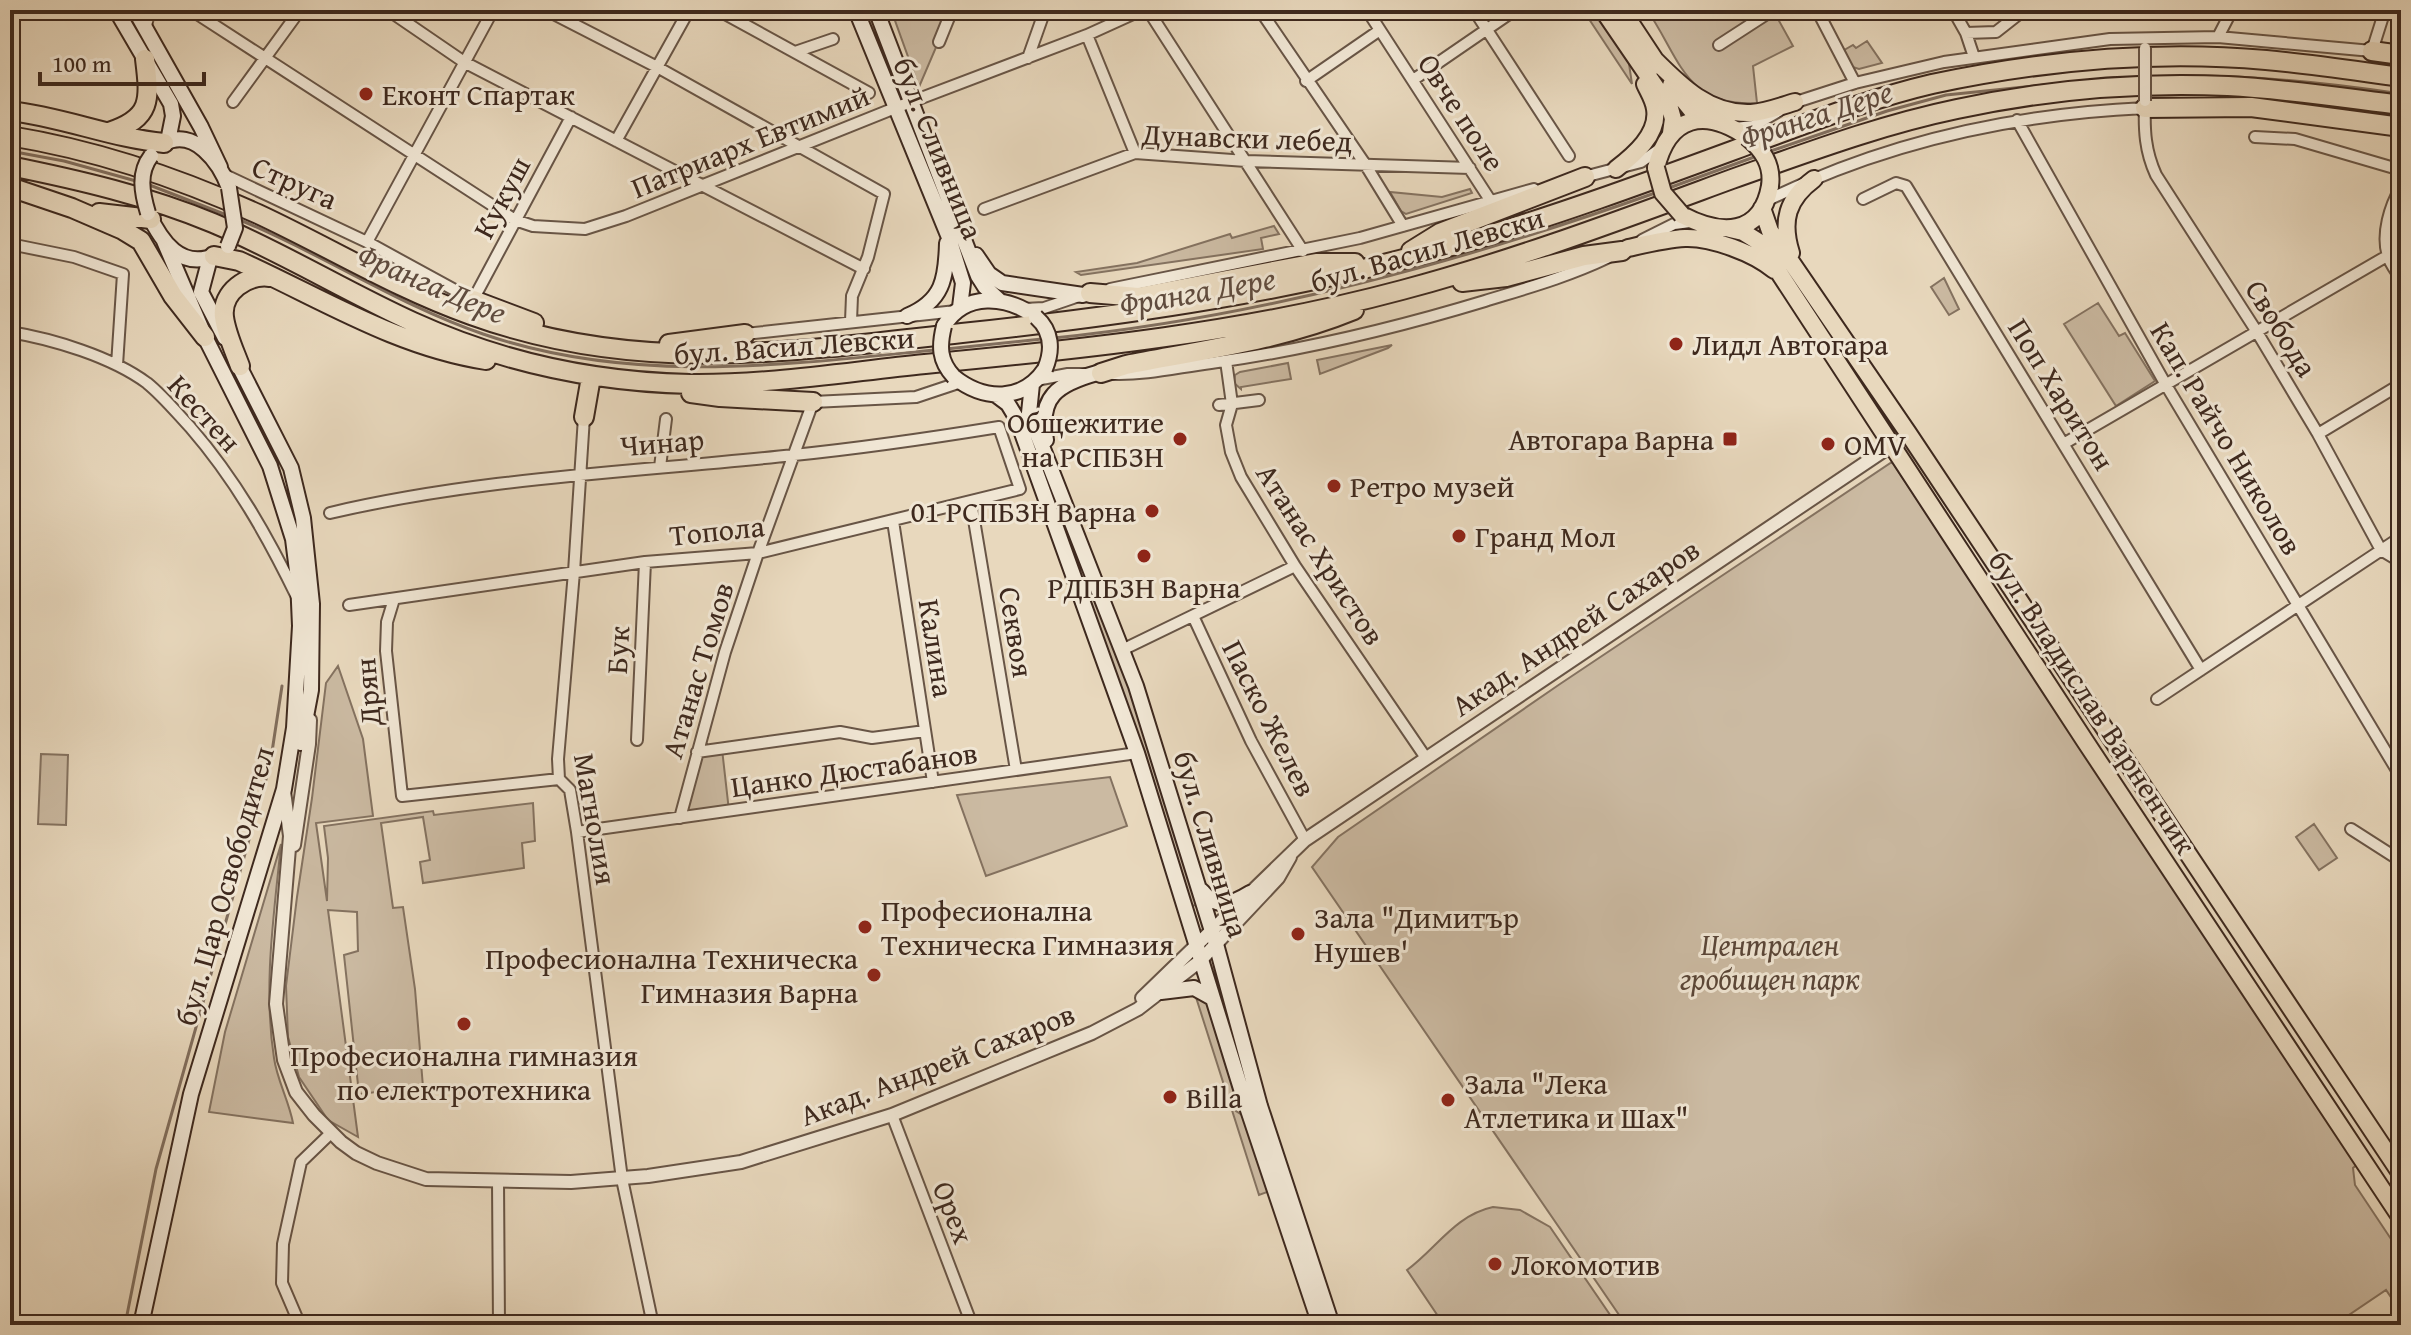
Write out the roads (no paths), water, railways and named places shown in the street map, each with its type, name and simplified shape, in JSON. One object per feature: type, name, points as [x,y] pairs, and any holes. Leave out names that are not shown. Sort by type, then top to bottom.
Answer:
[{"type":"highway","points":[[2372,51],[2401,55]]},
{"type":"highway","name":"бул. Васил Левски","points":[[10,136],[157,173],[259,214],[459,311],[592,346],[694,354],[777,351],[1068,322],[1204,303],[1390,262],[1534,221],[1878,100],[1931,85],[1999,72],[2102,60],[2216,57],[2298,63],[2401,77]]},
{"type":"highway","points":[[109,132],[132,123],[145,107],[149,90],[145,59]]},
{"type":"highway","name":"бул. Васил Левски","points":[[10,166],[106,187],[205,220],[255,241],[419,325],[478,348],[589,376],[685,384],[754,382],[1072,350],[1237,326],[1403,290],[1533,251],[1868,132],[1969,106],[2060,92],[2169,86],[2260,88],[2401,105]]},
{"type":"highway","points":[[2145,104],[2251,107],[2401,127]]},
{"type":"highway","points":[[10,111],[62,119],[161,147]]},
{"type":"highway","points":[[1087,294],[1138,297],[1316,263],[1390,262],[1440,233],[1585,177]]},
{"type":"highway","points":[[10,187],[72,208],[141,241],[173,296],[205,337]]},
{"type":"highway","points":[[72,208],[150,216]]},
{"type":"highway","points":[[1099,373],[1304,330],[1403,290],[1506,277],[1584,256],[1625,250]]},
{"type":"highway","points":[[218,253],[276,278],[348,316],[406,339],[459,355],[720,397],[813,402]]},
{"type":"highway","points":[[240,366],[224,318],[225,305],[232,292],[244,281],[257,277],[276,278]]},
{"type":"highway","points":[[473,300],[592,346]]},
{"type":"highway","points":[[614,349],[745,334]]},
{"type":"highway","points":[[584,417],[589,376]]},
{"type":"main road","points":[[116,10],[171,104],[173,116],[161,147],[145,166],[142,179],[150,216],[164,241],[176,254],[188,259],[218,253],[235,228],[224,177],[201,127],[135,10]]},
{"type":"main road","name":"бул. Сливница","points":[[856,10],[895,108],[954,233],[981,281],[1000,301]]},
{"type":"main road","name":"бул. Сливница","points":[[876,10],[911,102],[954,233],[963,283],[958,309]]},
{"type":"main road","points":[[1603,10],[1670,108],[1673,119],[1656,168],[1663,193],[1689,218],[1713,228],[1730,229],[1746,224],[1766,198],[1768,162],[1740,132],[1693,112],[1681,99],[1622,10]]},
{"type":"main road","points":[[1616,169],[1639,149],[1655,118],[1655,106],[1632,53]]},
{"type":"main road","points":[[1653,58],[1685,90],[1702,101],[1722,108],[1750,113],[1795,102]]},
{"type":"main road","points":[[1667,140],[1691,122],[1707,120]]},
{"type":"main road","points":[[161,147],[180,139],[193,142],[224,177]]},
{"type":"main road","points":[[1790,274],[1785,217],[1796,194],[1814,179]]},
{"type":"main road","name":"бул. Владислав Варненчик","points":[[1766,198],[1770,231],[1790,274],[1892,445],[2401,1218]]},
{"type":"main road","name":"бул. Владислав Варненчик","points":[[1730,229],[1755,237],[1790,274],[2051,646],[2401,1174]]},
{"type":"main road","points":[[954,233],[989,274],[998,280],[1013,286],[1087,294]]},
{"type":"main road","points":[[907,316],[927,307],[936,295],[954,233]]},
{"type":"main road","points":[[1625,250],[1680,238],[1696,239],[1752,255],[1790,274]]},
{"type":"main road","name":"бул. Цар Освободител","points":[[141,1325],[191,1094],[284,789],[294,728],[299,603],[293,539],[270,466],[205,337],[164,241]]},
{"type":"main road","name":"бул. Цар Освободител","points":[[148,1325],[203,1079],[258,895],[287,811],[311,690],[311,572],[300,501],[291,468],[201,292],[218,253]]},
{"type":"main road","points":[[982,300],[1000,301],[1030,313],[1046,328],[1050,356],[1038,378],[1017,393],[996,395],[958,380],[942,359],[941,339],[944,326],[958,309],[982,300]]},
{"type":"main road","points":[[1052,472],[1043,420],[1048,401],[1066,383],[1099,373]]},
{"type":"main road","name":"бул. Сливница","points":[[1038,378],[1029,413],[1136,686],[1212,928],[1260,1106],[1332,1325]]},
{"type":"main road","name":"бул. Сливница","points":[[996,395],[1008,404],[1017,419],[1137,753],[1212,998],[1320,1325]]},
{"type":"main road","points":[[1080,592],[1095,586]]},
{"type":"main road","points":[[1199,889],[1207,898],[1220,904],[1235,902],[1250,893]]},
{"type":"main road","points":[[1161,992],[1194,988],[1212,998]]},
{"type":"street","points":[[145,29],[154,10]]},
{"type":"street","name":"Патриарх Евтимий","points":[[182,10],[193,11],[266,56],[515,220],[550,229],[585,229],[626,216],[1087,35],[1142,10]]},
{"type":"street","points":[[233,102],[300,10]]},
{"type":"street","points":[[388,10],[464,62],[864,269]]},
{"type":"street","points":[[367,242],[493,10]]},
{"type":"street","points":[[546,10],[657,67],[884,194],[864,269],[852,296],[851,321]]},
{"type":"street","points":[[616,141],[689,10]]},
{"type":"street","points":[[718,10],[869,93]]},
{"type":"street","points":[[939,42],[952,10]]},
{"type":"street","points":[[1028,58],[1045,10]]},
{"type":"street","points":[[1148,10],[1303,251]]},
{"type":"street","points":[[1260,10],[1365,164],[1403,226]]},
{"type":"street","name":"Овче поле","points":[[1367,10],[1490,200]]},
{"type":"street","points":[[1474,10],[1569,156]]},
{"type":"street","points":[[1413,80],[1515,10]]},
{"type":"street","points":[[1719,45],[1773,10]]},
{"type":"street","points":[[1817,10],[1855,83]]},
{"type":"street","points":[[1953,10],[1966,33],[1974,57]]},
{"type":"street","points":[[1966,33],[1996,32],[2024,10]]},
{"type":"street","points":[[2218,37],[2232,10]]},
{"type":"street","points":[[1740,132],[1795,102],[1855,83],[1974,57],[2096,40],[2145,43],[2218,37],[2372,51],[2385,10]]},
{"type":"street","points":[[1306,81],[1380,30]]},
{"type":"street","points":[[1087,35],[1135,153]]},
{"type":"street","points":[[795,52],[833,39]]},
{"type":"street","name":"Свобода","points":[[2145,43],[2144,131],[2148,157],[2156,175],[2257,332],[2318,434],[2381,550]]},
{"type":"street","points":[[1766,198],[1930,138],[2017,120],[2145,104]]},
{"type":"street","name":"Кукуш","points":[[473,300],[571,117]]},
{"type":"street","name":"Кап. Райчо Николов","points":[[2017,120],[2166,385],[2401,777]]},
{"type":"street","points":[[2255,137],[2295,139],[2401,170]]},
{"type":"street","points":[[1030,313],[1087,294],[1303,251],[1616,169],[1649,158],[1667,140]]},
{"type":"street","name":"Дунавски лебед","points":[[984,209],[1135,153],[1246,161],[1470,168]]},
{"type":"street","name":"Струга","points":[[224,177],[367,242],[473,300]]},
{"type":"street","name":"Поп Харитон","points":[[1863,199],[1893,184],[1906,186],[2201,670]]},
{"type":"street","points":[[2401,187],[2388,215],[2387,256],[2401,279]]},
{"type":"street","points":[[1038,378],[1068,374],[1132,374],[1298,349],[1458,309],[1565,277],[1689,218]]},
{"type":"street","points":[[10,244],[74,257],[123,274],[117,365]]},
{"type":"street","points":[[2065,443],[2387,256]]},
{"type":"street","points":[[745,334],[958,309]]},
{"type":"street","name":"Кестен","points":[[10,332],[52,342],[117,365],[146,383],[171,405],[220,464],[265,532],[299,603]]},
{"type":"street","name":"Атанас Христов","points":[[1226,361],[1232,404],[1226,425],[1231,452],[1241,477],[1295,566],[1426,758]]},
{"type":"street","points":[[813,402],[916,397],[958,380]]},
{"type":"street","points":[[2318,434],[2401,384]]},
{"type":"street","points":[[1219,405],[1259,400]]},
{"type":"street","name":"Атанас Томов","points":[[680,818],[725,652],[813,402]]},
{"type":"street","name":"Магнолия","points":[[584,417],[559,779],[570,790],[622,1179],[653,1325]]},
{"type":"street","points":[[660,467],[666,419]]},
{"type":"street","name":"Чинар","points":[[330,513],[435,491],[578,473],[795,455],[999,427]]},
{"type":"street","name":"Топола","points":[[349,605],[645,562],[758,553],[1020,489],[999,427]]},
{"type":"street","name":"Акад. Андрей Сахаров","points":[[286,883],[276,1004],[284,1060],[296,1092],[331,1133],[356,1153],[399,1172],[426,1179],[498,1181],[622,1179],[741,1162],[892,1115],[1029,1060],[1120,1019],[1161,992],[1198,954],[1212,928],[1305,840],[1892,445]]},
{"type":"street","name":"Секвоя","points":[[971,502],[1016,770]]},
{"type":"street","name":"Калина","points":[[893,521],[933,782]]},
{"type":"street","points":[[2157,699],[2401,537]]},
{"type":"street","points":[[2381,550],[2401,562]]},
{"type":"street","name":"Бук","points":[[637,740],[645,562]]},
{"type":"street","points":[[1122,650],[1295,566]]},
{"type":"street","name":"Дрян","points":[[394,599],[387,622],[386,651],[402,796],[559,779]]},
{"type":"street","name":"Паско Желев","points":[[1193,616],[1251,741],[1305,840]]},
{"type":"street","points":[[286,883],[299,824],[308,758],[311,690]]},
{"type":"street","points":[[697,752],[840,732],[872,738],[925,731]]},
{"type":"street","name":"Цанко Дюстабанов","points":[[577,832],[1137,753]]},
{"type":"street","points":[[284,789],[290,836],[286,883]]},
{"type":"street","points":[[2351,829],[2401,861]]},
{"type":"street","name":"Акад. Андрей Сахаров","points":[[1120,1019],[1198,954],[1216,944],[1278,878],[1290,857]]},
{"type":"street","name":"Орех","points":[[892,1115],[972,1325]]},
{"type":"street","points":[[300,1325],[282,1283],[283,1244],[301,1162],[331,1133]]},
{"type":"street","points":[[498,1181],[499,1325]]},
{"type":"waterway","name":"Франга Дере","points":[[1768,152],[1887,111],[1946,95],[2114,78]]},
{"type":"waterway","name":"Франга Дере","points":[[2126,78],[2264,78],[2401,94]]},
{"type":"waterway","name":"Франга Дере","points":[[10,151],[64,161],[136,181]]},
{"type":"waterway","name":"Франга Дере","points":[[1666,189],[1757,156]]},
{"type":"waterway","name":"Франга Дере","points":[[147,184],[229,216]]},
{"type":"waterway","name":"Франга Дере","points":[[1054,338],[1208,316],[1359,284],[1508,242],[1655,193]]},
{"type":"waterway","name":"Франга Дере","points":[[240,220],[421,309],[483,334],[539,350],[595,360],[707,367],[821,361],[935,350]]},
{"type":"waterway","name":"Франга Дере","points":[[946,349],[1042,339]]},
{"type":"waterway","points":[[125,1325],[156,1169],[270,765],[282,686]]},
{"type":"place","name":"Еконт Спартак","points":[[366,94]]},
{"type":"place","name":"Лидл Автогара","points":[[1676,344]]},
{"type":"place","name":"Общежитие на РСПБЗН","points":[[1180,439]]},
{"type":"place","name":"Автогара Варна","points":[[1730,439]]},
{"type":"place","name":"OMV","points":[[1828,444]]},
{"type":"place","name":"Ретро музей","points":[[1334,486]]},
{"type":"place","name":"01 РСПБЗН Варна","points":[[1152,511]]},
{"type":"place","name":"Гранд Мол","points":[[1459,536]]},
{"type":"place","name":"РДПБЗН Варна","points":[[1144,556]]},
{"type":"place","name":"Професионална Техническа Гимназия","points":[[865,927]]},
{"type":"place","name":"Зала \"Димитър Нушев'","points":[[1298,934]]},
{"type":"place","name":"Професионална Техническа Гимназия Варна","points":[[874,975]]},
{"type":"place","name":"Професионална гимназия по електротехника","points":[[464,1024]]},
{"type":"place","name":"Billa","points":[[1170,1097]]},
{"type":"place","name":"Зала \"Лека Атлетика и Шах\"","points":[[1448,1100]]},
{"type":"place","name":"Локомотив","points":[[1495,1264]]},
{"type":"park label","name":"Централен гробищен парк","points":[[1770,961]]}]
